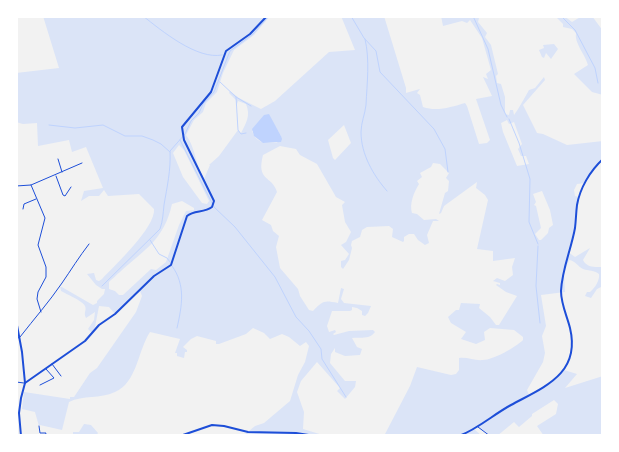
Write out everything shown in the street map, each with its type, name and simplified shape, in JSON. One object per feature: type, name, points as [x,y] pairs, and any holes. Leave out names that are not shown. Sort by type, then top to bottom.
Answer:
[{"type":"main road","points":[[25,383],[85,341],[99,324],[115,314],[154,276],[171,265],[187,216],[194,212],[209,210],[213,205],[214,200],[182,135],[182,127],[214,86],[226,51],[250,34],[267,16]]},
{"type":"main road","points":[[459,436],[469,432],[557,378],[566,367],[571,350],[571,330],[562,300],[563,271],[575,226],[579,197],[591,172],[603,159]]},
{"type":"main road","points":[[16,320],[20,337],[25,383],[20,398],[21,436]]},
{"type":"main road","points":[[180,436],[212,425],[248,432],[296,433],[316,436]]},
{"type":"street","points":[[58,159],[62,172]]},
{"type":"street","points":[[16,186],[31,185],[82,163]]},
{"type":"street","points":[[56,175],[64,196],[72,187]]},
{"type":"street","points":[[31,185],[45,222],[38,245],[46,266],[46,277],[38,292],[37,299],[41,312]]},
{"type":"street","points":[[23,209],[24,204],[36,199]]},
{"type":"street","points":[[16,339],[20,337],[41,312],[73,264],[89,244]]},
{"type":"street","points":[[52,364],[61,376]]},
{"type":"street","points":[[40,385],[54,378],[45,368]]},
{"type":"street","points":[[16,382],[25,383]]},
{"type":"street","points":[[39,426],[40,433],[46,433],[45,436]]},
{"type":"street","points":[[477,426],[490,436]]},
{"type":"shaded area","points":[[43,16],[270,16],[254,35],[234,50],[223,73],[217,92],[206,103],[203,112],[194,120],[186,135],[192,145],[204,179],[209,165],[219,156],[238,130],[241,133],[247,119],[246,104],[238,101],[236,107],[236,100],[229,93],[230,91],[239,98],[261,109],[275,101],[329,52],[355,50],[341,16],[384,16],[406,93],[420,89],[417,93],[420,95],[423,107],[428,108],[444,108],[465,103],[479,144],[487,143],[490,140],[476,99],[492,96],[483,77],[488,79],[486,74],[491,70],[482,38],[470,20],[467,23],[462,21],[443,26],[441,16],[484,16],[479,18],[478,22],[487,33],[485,37],[491,45],[498,74],[496,76],[497,83],[501,84],[505,97],[505,114],[509,115],[510,110],[513,110],[514,115],[529,90],[535,88],[544,77],[545,80],[523,105],[537,133],[567,145],[603,141],[603,159],[585,183],[577,184],[574,190],[575,196],[579,197],[575,226],[568,252],[575,257],[590,248],[583,260],[589,266],[603,267],[603,286],[597,289],[591,298],[585,296],[595,286],[599,279],[599,274],[583,269],[569,260],[564,273],[565,292],[541,295],[546,326],[542,336],[545,353],[543,362],[527,390],[529,395],[557,378],[564,370],[577,374],[565,388],[603,376],[603,436],[565,436],[565,434],[562,436],[544,436],[537,426],[556,414],[558,404],[554,400],[532,414],[519,427],[514,422],[497,436],[492,436],[477,427],[474,429],[482,436],[384,436],[410,386],[417,367],[451,375],[456,374],[459,370],[459,358],[480,360],[492,358],[504,353],[523,340],[523,337],[514,330],[490,328],[484,332],[485,340],[476,344],[461,339],[466,332],[451,323],[448,317],[456,310],[459,310],[461,303],[480,304],[479,308],[496,325],[499,325],[517,296],[506,292],[496,285],[500,285],[500,283],[493,281],[497,278],[505,281],[513,275],[512,267],[515,258],[493,261],[493,251],[477,249],[488,200],[476,188],[477,182],[444,206],[439,214],[445,193],[448,191],[449,181],[446,178],[449,173],[440,164],[433,163],[431,167],[420,173],[422,177],[417,181],[419,184],[411,206],[412,213],[417,214],[424,220],[436,219],[439,221],[433,221],[427,235],[429,243],[425,245],[414,234],[404,237],[403,242],[392,237],[393,229],[389,226],[367,227],[362,230],[360,237],[352,241],[349,260],[343,269],[341,261],[345,260],[349,254],[341,245],[346,242],[351,232],[345,222],[342,205],[345,202],[336,197],[317,164],[300,155],[296,149],[280,146],[263,155],[261,164],[263,174],[272,183],[277,192],[262,220],[271,225],[273,231],[279,236],[276,247],[280,268],[298,289],[309,310],[313,311],[324,302],[338,303],[341,288],[344,289],[341,299],[344,303],[371,306],[365,316],[362,315],[362,311],[352,307],[350,311],[332,311],[327,326],[329,332],[335,330],[334,335],[349,331],[373,330],[375,332],[367,337],[352,338],[357,347],[362,349],[360,355],[345,356],[335,352],[335,348],[331,354],[330,363],[345,381],[356,381],[355,387],[345,399],[337,391],[340,388],[317,362],[301,381],[297,392],[304,412],[303,429],[326,436],[243,436],[255,426],[264,423],[290,401],[309,346],[306,342],[300,346],[282,334],[270,339],[264,333],[253,328],[246,334],[219,344],[216,344],[216,341],[197,336],[183,347],[187,350],[184,358],[177,356],[177,353],[175,353],[180,339],[150,332],[133,374],[122,388],[103,396],[80,398],[69,402],[62,430],[39,426],[35,412],[22,409],[24,392],[70,399],[70,397],[74,397],[136,312],[142,296],[140,291],[115,314],[109,307],[99,306],[92,333],[88,329],[94,320],[95,312],[86,318],[84,304],[61,291],[60,286],[93,305],[97,303],[104,294],[105,289],[96,285],[87,274],[94,273],[96,280],[102,279],[149,226],[154,209],[139,194],[108,196],[104,190],[99,196],[89,196],[81,201],[84,191],[103,188],[86,147],[72,152],[69,140],[38,146],[37,123],[23,124],[16,122],[16,73],[59,68]],"holes":[[[507,120],[509,124],[514,122],[522,144],[518,149],[521,156],[526,156],[529,164],[517,166],[501,123]],[[344,125],[351,143],[335,160],[328,140]],[[275,126],[281,136],[277,143],[265,143],[259,141],[252,131]],[[179,145],[184,150],[209,201],[207,204],[202,203],[183,177],[173,153]],[[542,191],[550,210],[553,225],[541,240],[535,234],[541,228],[536,206],[534,205],[536,202],[533,194]],[[182,201],[194,208],[194,210],[186,211],[166,262],[156,270],[151,269],[123,295],[119,295],[109,289],[109,282],[159,235],[172,204]]]},
{"type":"shaded area","points":[[555,16],[564,16],[572,22],[582,16],[592,16],[603,31],[603,72],[601,73],[603,75],[603,95],[592,92],[574,74],[588,65],[587,61],[578,45],[576,33],[572,29],[563,27],[563,24]]},
{"type":"shaded area","points":[[554,44],[558,49],[551,59],[546,53],[544,58],[542,57],[539,50],[544,48],[543,45]]},
{"type":"shaded area","points":[[84,424],[91,425],[98,433],[96,436],[73,436],[73,432],[79,432]]},
{"type":"water","points":[[269,114],[281,136],[281,142],[263,143],[254,136],[252,129],[264,115]]},
{"type":"waterway","points":[[143,16],[191,49],[212,55],[222,55]]},
{"type":"waterway","points":[[102,286],[160,229],[170,165],[170,151],[185,134],[191,121],[214,92],[230,51],[253,34],[269,16]]},
{"type":"waterway","points":[[351,16],[364,38],[376,51],[380,72],[434,129],[445,149],[448,172]]},
{"type":"waterway","points":[[473,16],[488,49],[501,105],[507,117]]},
{"type":"waterway","points":[[561,16],[575,30],[595,68],[598,83]]},
{"type":"waterway","points":[[365,39],[368,72],[366,105],[361,129],[363,148],[369,164],[387,191]]},
{"type":"waterway","points":[[220,82],[236,97],[251,106]]},
{"type":"waterway","points":[[236,97],[238,130],[241,134],[246,133]]},
{"type":"waterway","points":[[509,119],[519,143],[530,179],[529,222],[538,244]]},
{"type":"waterway","points":[[49,125],[75,128],[103,125],[125,136],[142,136],[153,140],[170,152]]},
{"type":"waterway","points":[[180,140],[214,207],[235,227],[275,277],[296,317],[309,331],[321,349],[322,359],[346,397]]},
{"type":"waterway","points":[[150,240],[159,254],[170,262]]},
{"type":"waterway","points":[[538,246],[536,286],[540,323]]},
{"type":"waterway","points":[[172,266],[179,281],[182,296],[177,328]]}]
